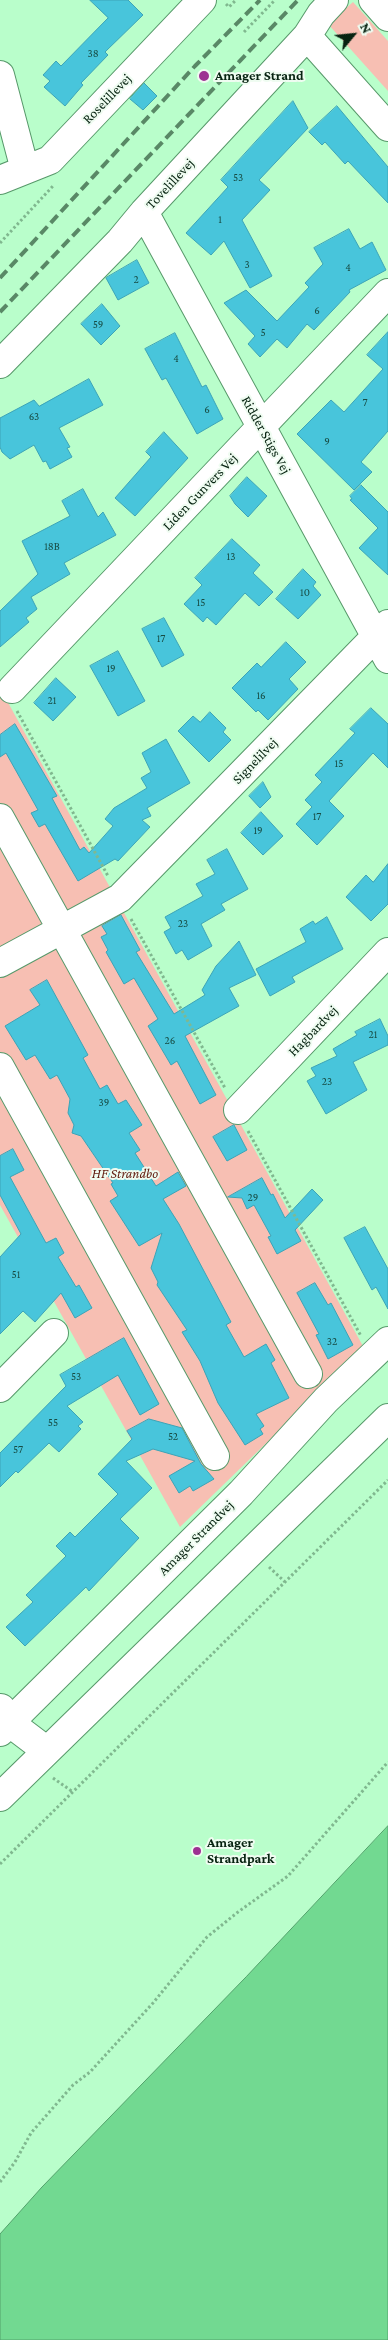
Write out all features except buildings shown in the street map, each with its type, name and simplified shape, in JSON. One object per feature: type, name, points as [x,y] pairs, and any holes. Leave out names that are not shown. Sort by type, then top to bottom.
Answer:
[{"type":"street","name":"Roselillevej","points":[[12,175],[50,160],[202,0]]},
{"type":"street","name":"Tovelillevej","points":[[0,364],[120,241],[144,212],[307,36],[320,14],[334,0]]},
{"type":"street","points":[[373,0],[388,17]]},
{"type":"street","points":[[307,36],[388,127]]},
{"type":"street","points":[[0,74],[12,175]]},
{"type":"street","name":"Ridder Stigs Vej","points":[[144,212],[262,427],[384,640]]},
{"type":"street","name":"Liden Gunvers Vej","points":[[14,699],[262,427],[388,293]]},
{"type":"street","name":"Signelilvej","points":[[0,963],[120,898],[384,640]]},
{"type":"street","points":[[0,818],[308,1374]]},
{"type":"street","name":"Hagbardvej","points":[[238,1110],[388,952]]},
{"type":"street","points":[[0,1067],[215,1456]]},
{"type":"street","points":[[0,1388],[54,1333]]},
{"type":"street","name":"Amager Strandvej","points":[[3,1720],[241,1493],[326,1400],[380,1348]]},
{"type":"street","points":[[0,1797],[388,1418]]},
{"type":"street","points":[[3,1720],[47,1751]]},
{"type":"path","points":[[229,7],[236,0]]},
{"type":"path","points":[[244,32],[275,0]]},
{"type":"path","points":[[0,244],[64,174],[50,160]]},
{"type":"path","points":[[14,699],[120,898],[238,1110],[380,1348]]},
{"type":"path","points":[[0,1864],[388,1480]]},
{"type":"path","points":[[0,2182],[36,2127],[73,2085],[90,2072],[208,1937],[238,1912],[288,1876],[388,1762]]},
{"type":"green space","points":[[353,2],[388,41],[388,91],[328,24]]},
{"type":"green space","name":"HF Strandbo","points":[[0,688],[364,1348],[180,1527],[0,1205]]},
{"type":"shaded area","points":[[388,1826],[388,2340],[0,2340],[0,2234],[42,2187],[246,1977]]},
{"type":"railway","points":[[0,278],[195,66],[260,0]]},
{"type":"railway","points":[[0,312],[298,0]]},
{"type":"place","name":"Amager Strand","points":[[204,76]]},
{"type":"place","name":"Amager Strandpark","points":[[197,1851]]}]
